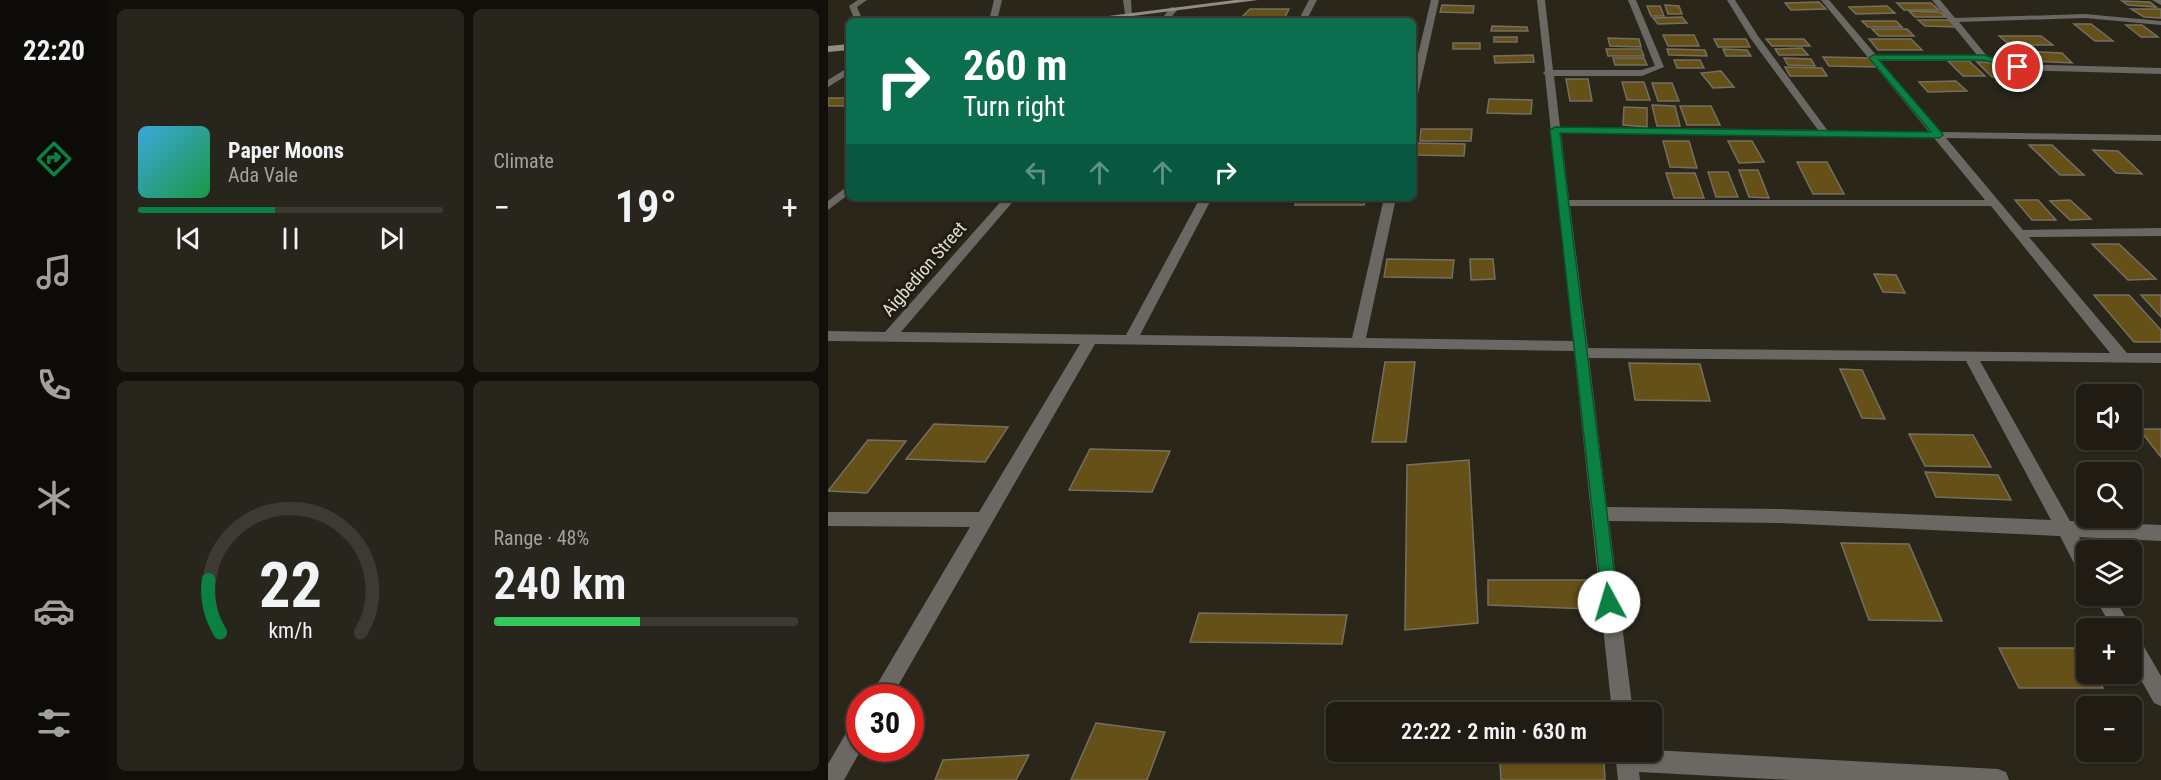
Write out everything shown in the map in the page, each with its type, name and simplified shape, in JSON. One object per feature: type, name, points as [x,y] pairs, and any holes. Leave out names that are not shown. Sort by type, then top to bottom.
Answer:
[{"type":"street","points":[[858,18],[853,6],[863,0]]},
{"type":"street","points":[[994,18],[998,0]]},
{"type":"street","points":[[1127,0],[1129,15]]},
{"type":"street","points":[[1101,18],[1248,0]]},
{"type":"street","points":[[1304,18],[1313,0]]},
{"type":"street","points":[[1416,81],[1435,0]]},
{"type":"street","points":[[1540,0],[1621,702]]},
{"type":"street","points":[[1547,73],[1642,73],[1660,67],[1632,0]]},
{"type":"street","points":[[1731,0],[1754,37],[1825,133]]},
{"type":"street","points":[[1825,0],[2123,358]]},
{"type":"street","points":[[1936,0],[1955,20],[1984,58]]},
{"type":"street","points":[[2156,0],[2161,3]]},
{"type":"street","points":[[1166,18],[1174,9]]},
{"type":"street","points":[[1955,20],[2085,16],[2161,23]]},
{"type":"street","points":[[828,49],[846,47]]},
{"type":"street","points":[[1873,58],[1984,58],[2018,67],[2161,71]]},
{"type":"street","points":[[828,84],[846,71]]},
{"type":"street","points":[[1555,130],[2161,138]]},
{"type":"street","points":[[828,207],[846,191]]},
{"type":"street","name":"Aigbedion Street","points":[[889,337],[1007,201]]},
{"type":"street","points":[[1131,339],[1204,201]]},
{"type":"street","points":[[1358,342],[1389,201]]},
{"type":"street","points":[[1563,203],[1994,203]]},
{"type":"street","points":[[2020,234],[2161,232]]},
{"type":"street","points":[[828,336],[1358,342],[1580,350],[2161,358]]},
{"type":"street","points":[[887,684],[1090,340]]},
{"type":"street","points":[[1970,356],[2076,549]]},
{"type":"street","points":[[1599,514],[1780,516],[2161,533]]},
{"type":"street","points":[[828,519],[984,520]]},
{"type":"street","points":[[2142,663],[2161,696]]},
{"type":"street","points":[[831,780],[846,755]]},
{"type":"street","points":[[1628,764],[1998,780]]},
{"type":"building","points":[[2122,1],[2150,2],[2156,7],[2128,5]]},
{"type":"building","points":[[1819,2],[1826,9],[1791,10],[1785,3]]},
{"type":"building","points":[[1897,3],[1931,3],[1939,10],[1904,10]]},
{"type":"building","points":[[1442,5],[1474,6],[1473,13],[1440,12]]},
{"type":"building","points":[[1665,5],[1679,6],[1682,14],[1668,14]]},
{"type":"building","points":[[1647,6],[1660,6],[1664,16],[1651,16]]},
{"type":"building","points":[[1887,6],[1895,13],[1856,14],[1849,7]]},
{"type":"building","points":[[1250,9],[1289,9],[1284,18],[1241,18]]},
{"type":"building","points":[[2131,9],[2161,9],[2161,18],[2144,17]]},
{"type":"building","points":[[1909,11],[1940,12],[1946,17],[1915,17]]},
{"type":"building","points":[[1682,17],[1687,23],[1658,24],[1653,18]]},
{"type":"building","points":[[1918,20],[1949,20],[1956,27],[1925,26]]},
{"type":"building","points":[[1862,21],[1896,21],[1902,27],[1868,27]]},
{"type":"building","points":[[2074,24],[2091,24],[2113,41],[2095,41]]},
{"type":"building","points":[[2126,25],[2142,25],[2158,37],[2141,37]]},
{"type":"building","points":[[1492,26],[1527,27],[1528,31],[1491,31]]},
{"type":"building","points":[[1872,29],[1907,29],[1914,36],[1879,36]]},
{"type":"building","points":[[1663,35],[1694,35],[1699,46],[1668,46]]},
{"type":"building","points":[[1999,36],[2041,36],[2053,45],[2010,45]]},
{"type":"building","points":[[1494,37],[1517,37],[1517,42],[1494,42]]},
{"type":"building","points":[[1608,38],[1639,39],[1641,47],[1610,46]]},
{"type":"building","points":[[1714,39],[1746,39],[1750,47],[1718,47]]},
{"type":"building","points":[[1766,39],[1804,39],[1810,46],[1772,46]]},
{"type":"building","points":[[1869,39],[1911,39],[1922,50],[1878,50]]},
{"type":"building","points":[[1453,43],[1480,43],[1480,49],[1453,49]]},
{"type":"building","points":[[1802,48],[1808,55],[1779,55],[1775,49]]},
{"type":"building","points":[[1606,49],[1641,49],[1644,56],[1608,56]]},
{"type":"building","points":[[1667,49],[1705,50],[1707,56],[1669,55]]},
{"type":"building","points":[[1723,49],[1747,50],[1751,56],[1726,56]]},
{"type":"building","points":[[2022,51],[2062,53],[2072,63],[2032,61]]},
{"type":"building","points":[[1533,55],[1534,62],[1495,63],[1494,56]]},
{"type":"building","points":[[1823,57],[1870,58],[1877,67],[1829,66]]},
{"type":"building","points":[[1613,58],[1644,58],[1647,65],[1615,65]]},
{"type":"building","points":[[1784,58],[1811,59],[1815,66],[1788,65]]},
{"type":"building","points":[[1674,60],[1700,60],[1704,68],[1677,68]]},
{"type":"building","points":[[1948,61],[1969,61],[1985,76],[1963,76]]},
{"type":"building","points":[[1977,62],[1995,63],[2011,78],[1992,77]]},
{"type":"building","points":[[1785,67],[1822,68],[1827,76],[1790,76]]},
{"type":"building","points":[[1721,71],[1734,87],[1713,88],[1701,73]]},
{"type":"building","points":[[1566,79],[1588,79],[1592,101],[1570,101]]},
{"type":"building","points":[[1956,81],[1967,91],[1928,92],[1919,82]]},
{"type":"building","points":[[1622,82],[1644,82],[1650,100],[1627,100]]},
{"type":"building","points":[[1652,83],[1672,83],[1679,101],[1658,101]]},
{"type":"building","points":[[828,98],[846,98],[846,106],[828,106]]},
{"type":"building","points":[[1489,99],[1532,100],[1531,114],[1487,113]]},
{"type":"building","points":[[1652,105],[1675,106],[1680,126],[1657,126]]},
{"type":"building","points":[[1680,106],[1711,106],[1720,125],[1687,125]]},
{"type":"building","points":[[1624,107],[1647,108],[1647,127],[1623,125]]},
{"type":"building","points":[[1421,129],[1472,129],[1471,141],[1420,141]]},
{"type":"building","points":[[1663,141],[1689,141],[1697,168],[1670,167]]},
{"type":"building","points":[[1728,141],[1752,141],[1764,162],[1739,163]]},
{"type":"building","points":[[1416,143],[1465,144],[1464,156],[1416,155]]},
{"type":"building","points":[[2029,145],[2052,145],[2084,175],[2060,175]]},
{"type":"building","points":[[2093,150],[2118,151],[2142,174],[2116,173]]},
{"type":"building","points":[[1797,162],[1827,162],[1844,194],[1813,194]]},
{"type":"building","points":[[1739,170],[1758,170],[1769,198],[1749,197]]},
{"type":"building","points":[[1708,172],[1728,172],[1738,197],[1716,197]]},
{"type":"building","points":[[1666,173],[1695,173],[1704,198],[1674,198]]},
{"type":"building","points":[[2015,200],[2038,200],[2056,220],[2032,220]]},
{"type":"building","points":[[2070,200],[2091,219],[2070,220],[2050,201]]},
{"type":"building","points":[[1297,201],[1365,201],[1364,205],[1295,205]]},
{"type":"building","points":[[2092,244],[2119,244],[2156,279],[2128,280]]},
{"type":"building","points":[[1387,259],[1454,260],[1452,278],[1384,277]]},
{"type":"building","points":[[1470,259],[1493,259],[1495,279],[1471,280]]},
{"type":"building","points":[[1874,274],[1896,275],[1905,293],[1883,292]]},
{"type":"building","points":[[2094,295],[2129,295],[2161,330],[2161,342],[2134,342]]},
{"type":"building","points":[[2141,295],[2161,295],[2161,317]]},
{"type":"building","points":[[1385,362],[1415,362],[1406,442],[1372,442]]},
{"type":"building","points":[[1629,363],[1700,364],[1710,401],[1635,400]]},
{"type":"building","points":[[1840,369],[1862,370],[1885,419],[1862,418]]},
{"type":"building","points":[[934,424],[1008,427],[985,462],[906,459]]},
{"type":"building","points":[[2142,429],[2161,429],[2161,457],[2142,433]]},
{"type":"building","points":[[1909,434],[1973,435],[1991,467],[1925,466]]},
{"type":"building","points":[[868,440],[906,441],[867,493],[828,491]]},
{"type":"building","points":[[1090,449],[1170,451],[1152,492],[1069,490]]},
{"type":"building","points":[[1469,460],[1478,623],[1405,630],[1407,465]]},
{"type":"building","points":[[1925,472],[1998,475],[2011,500],[1936,497]]},
{"type":"building","points":[[1841,543],[1909,544],[1942,621],[1869,620]]},
{"type":"building","points":[[1488,580],[1588,580],[1591,609],[1488,605]]},
{"type":"building","points":[[1199,613],[1347,615],[1342,644],[1190,642]]},
{"type":"building","points":[[1999,648],[2076,648],[2076,684],[2101,684],[2103,688],[2019,688]]},
{"type":"building","points":[[1096,723],[1165,732],[1147,780],[1071,780]]},
{"type":"building","points":[[1029,755],[1016,780],[935,780],[943,760]]},
{"type":"building","points":[[1500,762],[1604,762],[1605,780],[1501,780]]},
{"type":"route","points":[[1609,602],[1555,130],[1939,135],[1873,58],[1984,58],[2018,67]]}]
